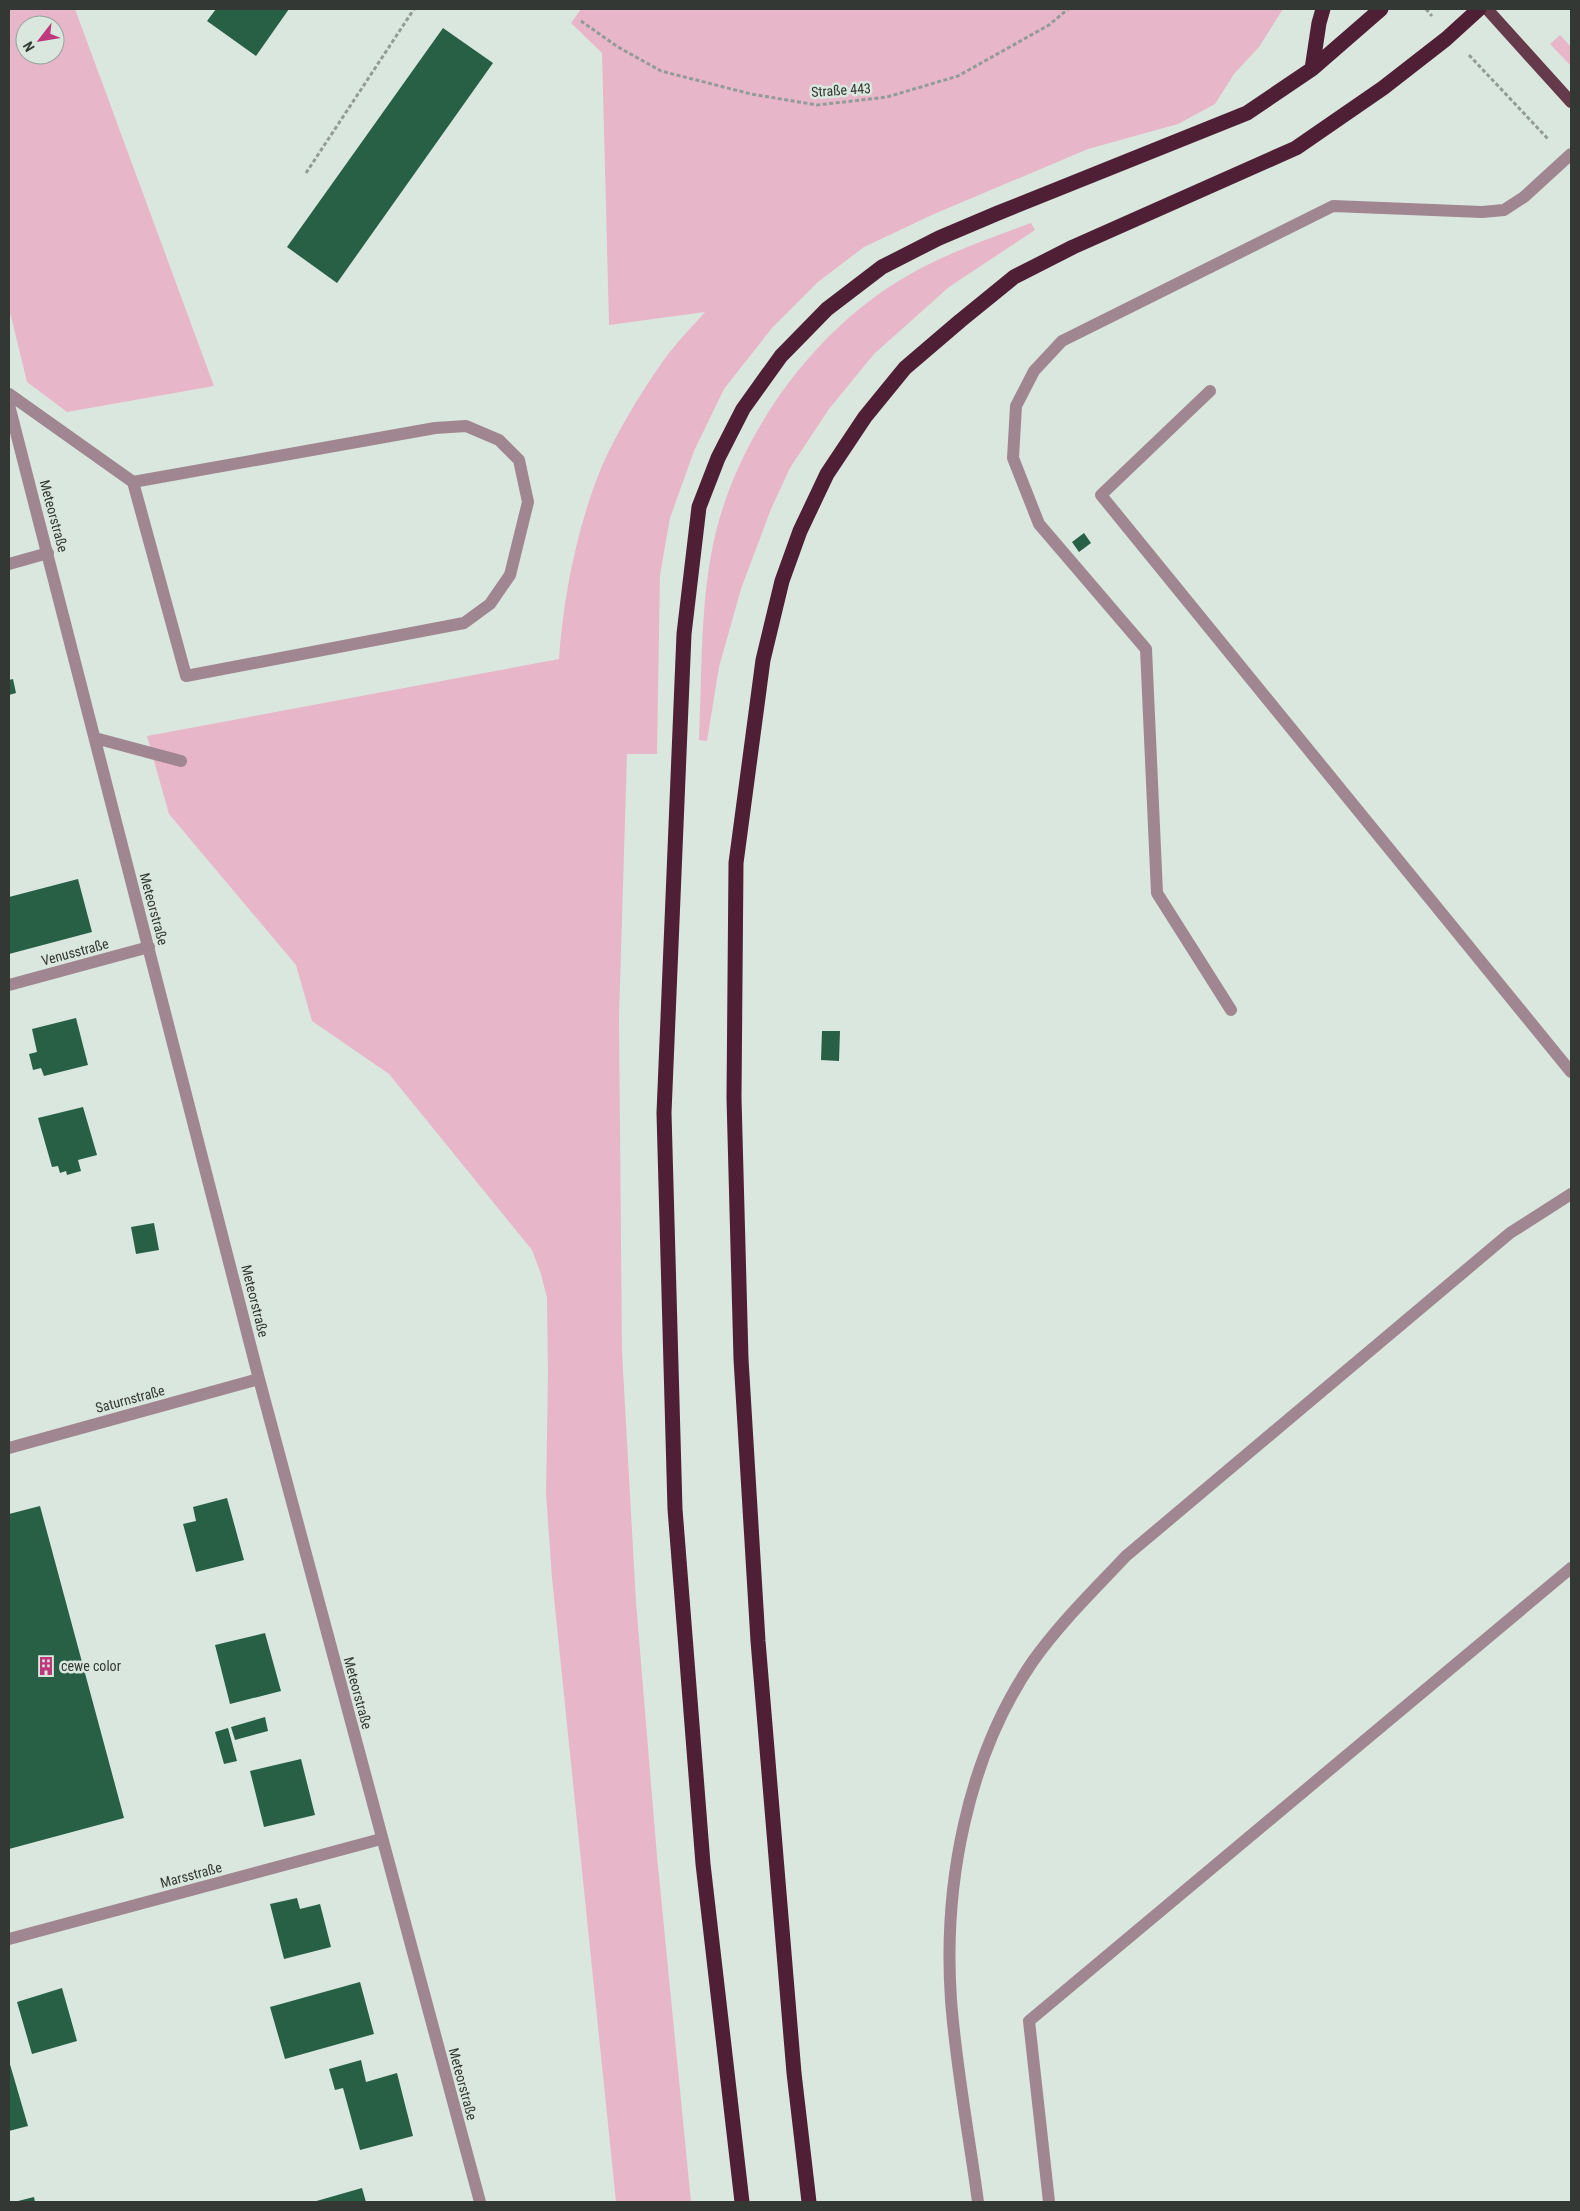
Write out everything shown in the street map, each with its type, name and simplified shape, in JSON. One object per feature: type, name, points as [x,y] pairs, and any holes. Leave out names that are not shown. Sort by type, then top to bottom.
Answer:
[{"type":"highway","points":[[1312,69],[1318,23],[1323,9]]},
{"type":"highway","points":[[742,2202],[703,1864],[675,1509],[664,1113],[684,634],[699,507],[718,458],[743,409],[781,356],[827,309],[882,267],[939,238],[998,212],[1247,113],[1312,69],[1382,9]]},
{"type":"highway","points":[[809,2202],[794,2073],[758,1640],[741,1359],[734,1098],[736,863],[764,660],[782,580],[800,531],[827,474],[865,417],[905,368],[960,320],[1014,277],[1056,255],[1296,148],[1383,88],[1446,39],[1479,9]]},
{"type":"main road","points":[[1487,9],[1571,102]]},
{"type":"street","points":[[1231,1010],[1157,893],[1146,649],[1039,524],[1013,458],[1016,406],[1034,371],[1062,341],[1333,206],[1482,212],[1504,210],[1524,196],[1569,156]]},
{"type":"street","points":[[1210,391],[1101,496],[1571,1072]]},
{"type":"street","points":[[9,394],[133,482],[186,676],[464,622],[490,604],[510,575],[528,502],[519,460],[499,440],[466,426],[435,428],[133,482]]},
{"type":"street","name":"Meteorstraße","points":[[9,405],[259,1379],[480,2202]]},
{"type":"street","points":[[9,564],[48,553]]},
{"type":"street","points":[[95,738],[181,761]]},
{"type":"street","name":"Venusstraße","points":[[9,984],[149,948]]},
{"type":"street","points":[[978,2202],[951,2000],[951,1912],[965,1818],[986,1752],[1013,1695],[1033,1661],[1078,1605],[1126,1556],[1510,1233],[1571,1194]]},
{"type":"street","name":"Saturnstraße","points":[[9,1448],[259,1379]]},
{"type":"street","points":[[1049,2202],[1029,2021],[1571,1568]]},
{"type":"street","name":"Marsstraße","points":[[9,1940],[381,1839]]},
{"type":"path","points":[[306,173],[414,9]]},
{"type":"path","name":"Straße 443","points":[[582,21],[618,47],[661,71],[751,94],[817,105],[887,97],[958,76],[1049,25],[1068,9]]},
{"type":"path","points":[[1496,84],[1569,156]]},
{"type":"shaded area","points":[[9,9],[75,9],[214,386],[67,412],[27,382],[9,308]]},
{"type":"shaded area","points":[[581,9],[1283,9],[1259,47],[1234,74],[1215,104],[1178,124],[1088,149],[934,214],[864,247],[818,282],[772,328],[724,389],[694,451],[670,518],[660,575],[657,754],[627,754],[619,1018],[622,1352],[636,1602],[657,1856],[691,2202],[616,2202],[552,1578],[546,1494],[547,1298],[541,1274],[532,1250],[389,1074],[312,1021],[296,965],[169,814],[147,736],[559,659],[564,611],[573,561],[593,488],[602,466],[622,426],[654,374],[673,348],[705,312],[609,325],[602,53],[571,23]]},
{"type":"shaded area","points":[[1560,35],[1571,47],[1571,66],[1550,44]]},
{"type":"shaded area","points":[[1031,223],[1035,230],[949,287],[874,354],[829,409],[790,468],[771,509],[741,589],[719,667],[707,741],[699,740],[702,642],[706,593],[713,545],[723,506],[738,468],[757,431],[805,362],[864,305],[897,282],[945,256]]},
{"type":"building","points":[[216,9],[289,9],[256,56],[207,21]]},
{"type":"building","points":[[443,28],[493,63],[337,283],[287,247]]},
{"type":"building","points":[[1084,533],[1091,543],[1079,552],[1072,542]]},
{"type":"building","points":[[13,679],[16,693],[9,695],[9,680]]},
{"type":"building","points":[[78,879],[92,932],[9,954],[9,897]]},
{"type":"building","points":[[76,1018],[88,1065],[44,1076],[41,1068],[33,1070],[29,1054],[37,1052],[32,1029]]},
{"type":"building","points":[[822,1031],[840,1031],[839,1061],[821,1060]]},
{"type":"building","points":[[83,1107],[97,1155],[78,1160],[81,1171],[67,1175],[66,1171],[60,1173],[58,1166],[52,1167],[38,1118]]},
{"type":"building","points":[[154,1223],[159,1250],[136,1254],[131,1227]]},
{"type":"building","points":[[227,1498],[244,1560],[196,1572],[183,1524],[196,1521],[193,1507]]},
{"type":"building","name":"cewe color","points":[[40,1506],[124,1818],[9,1849],[9,1514]]},
{"type":"building","points":[[265,1633],[281,1691],[230,1704],[215,1645]]},
{"type":"building","points":[[265,1717],[268,1731],[235,1740],[231,1727]]},
{"type":"building","points":[[228,1728],[237,1761],[224,1764],[215,1732]]},
{"type":"building","points":[[301,1759],[315,1815],[264,1827],[250,1771]]},
{"type":"building","points":[[297,1898],[300,1909],[320,1904],[331,1947],[284,1959],[270,1904]]},
{"type":"building","points":[[360,1982],[374,2034],[285,2059],[270,2007]]},
{"type":"building","points":[[62,1988],[77,2041],[32,2054],[17,2002]]},
{"type":"building","points":[[361,2060],[366,2082],[397,2073],[413,2136],[360,2150],[343,2088],[335,2090],[329,2069]]},
{"type":"building","points":[[9,2061],[28,2126],[9,2131]]},
{"type":"building","points":[[362,2188],[366,2202],[313,2202]]},
{"type":"building","points":[[34,2197],[35,2202],[14,2202]]},
{"type":"place","name":"cewe color","points":[[46,1666]]}]
